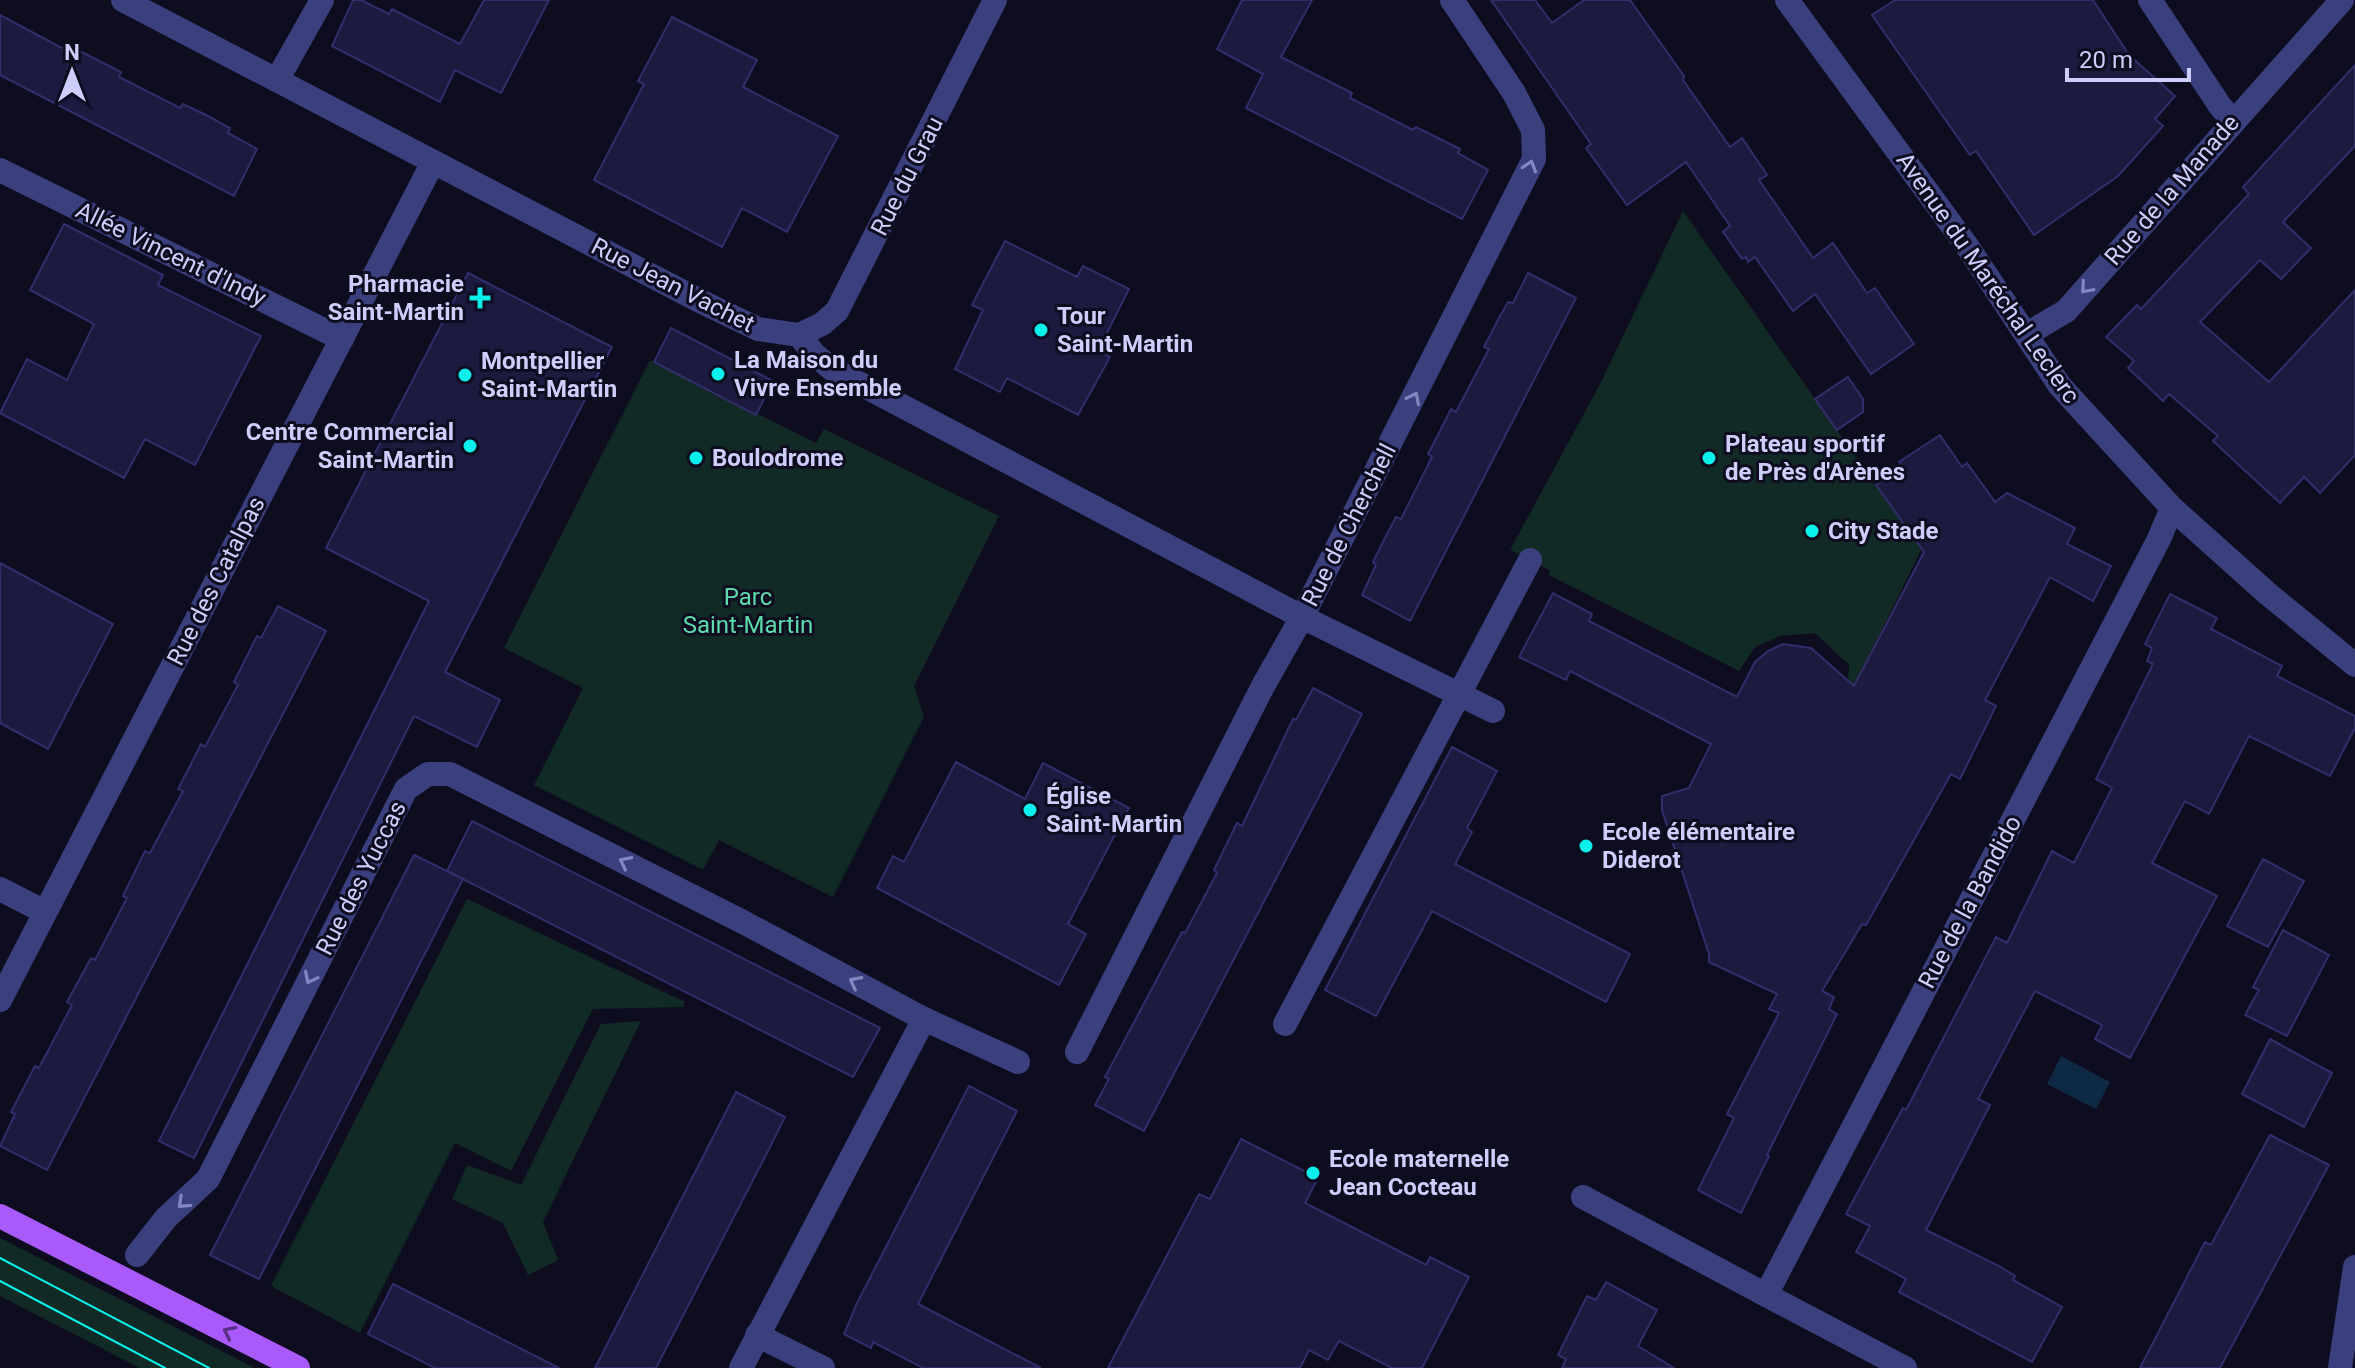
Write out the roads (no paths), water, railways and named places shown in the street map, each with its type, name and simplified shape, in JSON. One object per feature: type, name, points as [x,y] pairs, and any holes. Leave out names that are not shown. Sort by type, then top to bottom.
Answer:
[{"type":"main road","points":[[0,1216],[298,1368]]},
{"type":"street","name":"Rue Jean Vachet","points":[[123,0],[758,329],[799,335]]},
{"type":"street","points":[[277,80],[322,0]]},
{"type":"street","name":"Rue du Grau","points":[[799,335],[822,324],[837,311],[995,0]]},
{"type":"street","name":"Rue de Cherchell","points":[[1077,1052],[1534,159],[1533,130],[1514,93],[1452,0]]},
{"type":"street","name":"Avenue du Maréchal Leclerc","points":[[1787,0],[1967,246],[2060,386],[2172,508],[2268,594],[2355,665]]},
{"type":"street","points":[[2150,0],[2233,121]]},
{"type":"street","name":"Rue de la Manade","points":[[2027,334],[2066,311],[2342,0]]},
{"type":"street","name":"Rue des Catalpas","points":[[0,1000],[433,162]]},
{"type":"street","name":"Allée Vincent d'Indy","points":[[0,170],[342,339]]},
{"type":"street","points":[[799,335],[814,354],[832,369],[1302,617],[1493,711]]},
{"type":"street","name":"Rue de la Bandido","points":[[1766,1295],[2159,539],[2172,508]]},
{"type":"street","points":[[1285,1024],[1530,560]]},
{"type":"street","name":"Rue des Yuccas","points":[[137,1255],[160,1225],[208,1179],[406,789],[428,774],[450,774],[743,922],[924,1019],[1018,1062]]},
{"type":"street","points":[[0,889],[45,912]]},
{"type":"street","points":[[741,1368],[924,1019]]},
{"type":"street","points":[[1583,1197],[1905,1368]]},
{"type":"street","points":[[2340,1368],[2355,1267]]},
{"type":"street","points":[[757,1335],[823,1368]]},
{"type":"water","points":[[2061,1056],[2110,1082],[2096,1109],[2047,1084]]},
{"type":"tram line","points":[[0,1258],[209,1368]]},
{"type":"tram line","points":[[0,1281],[165,1368]]},
{"type":"place","name":"Pharmacie Saint-Martin","points":[[480,298]]},
{"type":"place","name":"Tour Saint-Martin","points":[[1041,330]]},
{"type":"place","name":"La Maison du Vivre Ensemble","points":[[718,374]]},
{"type":"place","name":"Montpellier Saint-Martin","points":[[465,375]]},
{"type":"place","name":"Centre Commercial Saint-Martin","points":[[470,446]]},
{"type":"place","name":"Boulodrome","points":[[696,458]]},
{"type":"place","name":"Plateau sportif de Près d'Arènes","points":[[1709,458]]},
{"type":"place","name":"City Stade","points":[[1812,531]]},
{"type":"place","name":"Église Saint-Martin","points":[[1030,810]]},
{"type":"place","name":"Ecole élémentaire Diderot","points":[[1586,846]]},
{"type":"place","name":"Ecole maternelle Jean Cocteau","points":[[1313,1173]]},
{"type":"park label","name":"Parc Saint-Martin","points":[[748,611]]}]
